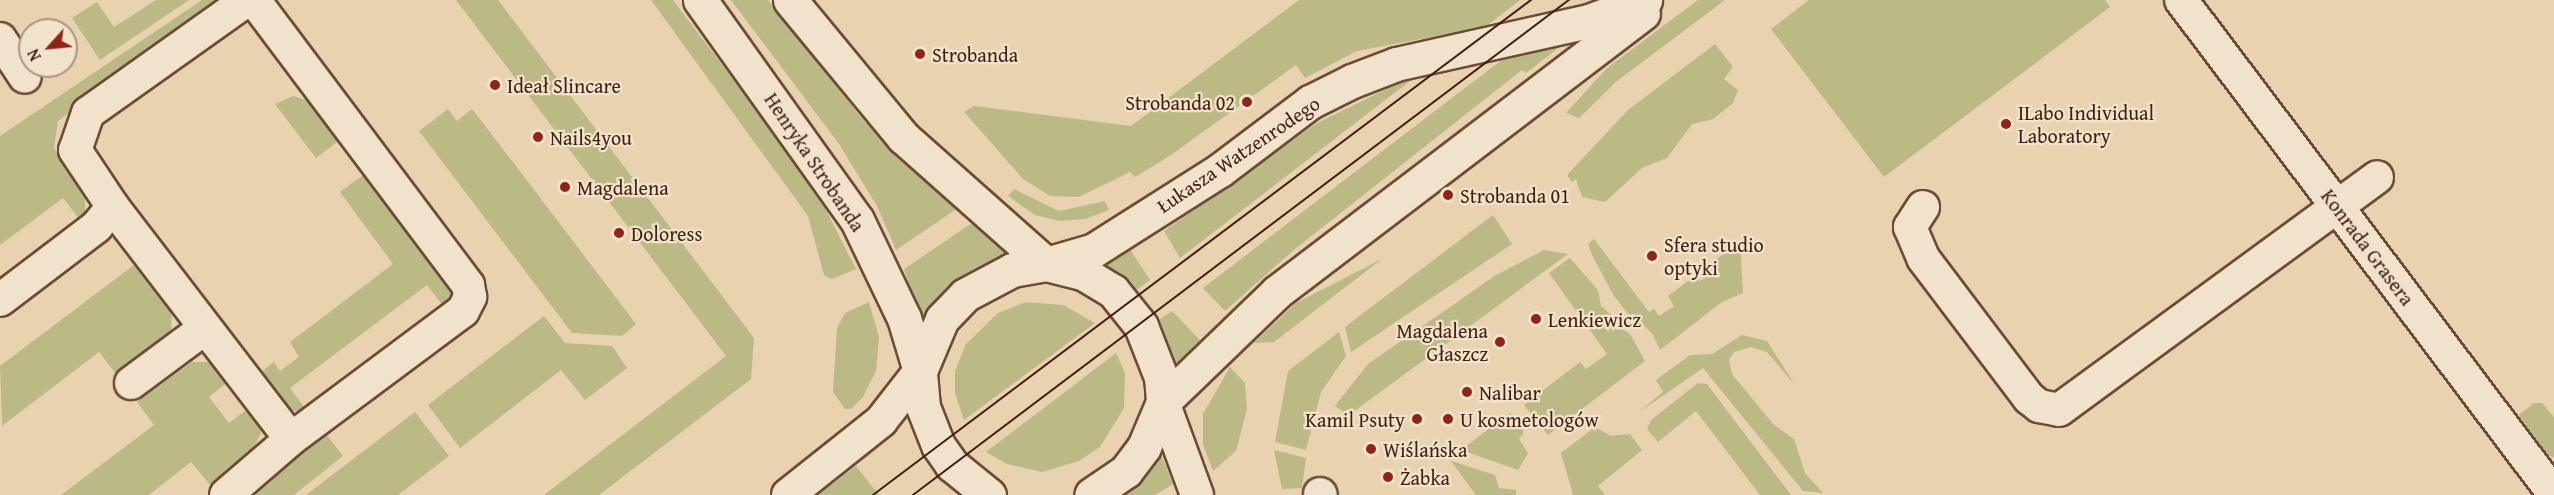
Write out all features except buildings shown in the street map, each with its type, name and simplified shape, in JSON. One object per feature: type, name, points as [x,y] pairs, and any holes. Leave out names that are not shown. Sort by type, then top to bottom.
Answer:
[{"type":"street","points":[[247,0],[88,113],[75,150],[113,207],[291,439]]},
{"type":"street","points":[[226,495],[291,439],[463,311],[470,291],[254,0]]},
{"type":"street","name":"Henryka Strobanda","points":[[700,0],[857,220],[904,318],[920,371],[924,406],[938,445],[952,465],[989,495]]},
{"type":"street","points":[[790,0],[903,137],[1047,264],[1083,273],[1128,307],[1157,360],[1162,402],[1197,495]]},
{"type":"street","name":"Łukasza Watzenrodego","points":[[920,371],[939,325],[965,295],[999,275],[1094,250],[1220,170],[1310,102],[1352,81],[1396,64],[1589,21],[1645,0]]},
{"type":"street","points":[[1091,495],[1136,460],[1162,402],[1277,292],[1660,0]]},
{"type":"street","name":"Konrada Grasera","points":[[2181,0],[2554,494]]},
{"type":"street","points":[[0,39],[18,66]]},
{"type":"street","points":[[1923,207],[1910,226],[1923,258],[2029,398],[2039,406],[2060,410],[2377,177]]},
{"type":"street","points":[[0,300],[96,227],[113,207]]},
{"type":"street","points":[[131,383],[205,328]]},
{"type":"street","points":[[788,495],[881,421],[920,371]]},
{"type":"shaded area","points":[[156,0],[189,0],[100,60],[78,27],[78,18],[72,18],[97,2],[114,27]]},
{"type":"shaded area","points":[[202,0],[217,0],[58,121],[54,148],[85,191],[85,214],[79,219],[63,198],[0,245],[0,136]]},
{"type":"shaded area","points":[[456,0],[498,0],[754,338],[751,379],[599,495],[544,495],[726,356]]},
{"type":"shaded area","points":[[651,0],[673,0],[813,185],[856,269],[832,279],[824,275],[808,216]]},
{"type":"shaded area","points":[[731,0],[768,0],[863,120],[958,208],[896,250],[877,206],[839,144]]},
{"type":"shaded area","points":[[1299,0],[1520,0],[1485,27],[1357,51],[1305,78],[1296,65],[1171,155],[1135,177],[1130,172],[1079,197],[1050,196],[1023,179],[964,112],[974,106],[1131,126]]},
{"type":"shaded area","points":[[1698,0],[1725,0],[1617,81],[1579,118],[1566,113],[1607,68]]},
{"type":"shaded area","points":[[1809,0],[2105,0],[2110,7],[1884,177],[1771,29]]},
{"type":"shaded area","points":[[1715,44],[1733,67],[1724,79],[1738,90],[1733,103],[1713,119],[1692,124],[1667,158],[1642,168],[1605,202],[1582,197],[1576,179],[1572,182],[1567,175],[1628,110]]},
{"type":"shaded area","points":[[1561,46],[1526,73],[1522,70],[1295,249],[1225,311],[1203,288],[1507,56]]},
{"type":"shaded area","points":[[1423,71],[1180,258],[1164,231],[1317,123]]},
{"type":"shaded area","points":[[293,96],[313,102],[341,139],[316,158],[275,104]]},
{"type":"shaded area","points":[[448,109],[457,121],[472,109],[516,166],[636,324],[622,336],[572,333],[419,131]]},
{"type":"shaded area","points":[[367,172],[452,295],[444,307],[427,285],[290,388],[307,411],[292,411],[261,372],[274,362],[280,371],[299,357],[290,342],[393,264],[340,192]]},
{"type":"shaded area","points":[[1014,189],[1059,211],[1105,201],[1109,210],[1085,219],[1060,221],[1035,215],[1008,196]]},
{"type":"shaded area","points":[[1493,215],[1512,244],[1351,352],[1345,327]]},
{"type":"shaded area","points":[[975,221],[1016,258],[924,329],[904,269]]},
{"type":"shaded area","points":[[1594,239],[1649,312],[1654,309],[1659,316],[1674,306],[1668,296],[1695,276],[1700,281],[1713,272],[1710,265],[1740,240],[1743,293],[1722,302],[1660,350],[1653,335],[1637,318],[1634,321],[1614,296],[1591,253],[1588,244]]},
{"type":"shaded area","points":[[1129,248],[1150,280],[1132,293],[1097,261]]},
{"type":"shaded area","points":[[1544,250],[1568,254],[1349,415],[1335,406],[1368,364],[1496,275]]},
{"type":"shaded area","points":[[1570,258],[1598,290],[1601,306],[1615,318],[1612,322],[1630,334],[1645,361],[1548,435],[1524,405],[1580,362],[1586,369],[1607,354],[1549,273]]},
{"type":"shaded area","points":[[1382,259],[1274,342],[1254,343],[1296,303]]},
{"type":"shaded area","points":[[138,262],[172,309],[171,330],[163,340],[117,375],[99,352],[2,426],[0,366]]},
{"type":"shaded area","points":[[869,302],[879,337],[876,371],[863,397],[851,409],[845,409],[833,392],[837,328],[845,313]]},
{"type":"shaded area","points":[[1026,302],[1063,305],[1095,323],[964,420],[955,393],[955,371],[966,344],[998,313]]},
{"type":"shaded area","points":[[1172,311],[1200,340],[1173,368],[1156,322]]},
{"type":"shaded area","points":[[544,316],[565,343],[612,346],[627,368],[585,400],[561,370],[460,448],[428,405]]},
{"type":"shaded area","points":[[1339,332],[1346,356],[1321,392],[1306,450],[1275,442],[1288,371]]},
{"type":"shaded area","points":[[1742,335],[1767,341],[1795,385],[1767,352],[1751,347],[1734,352],[1729,360],[1732,374],[1774,425],[1794,439],[1805,473],[1823,493],[1803,491],[1703,368],[1638,413],[1663,392],[1656,380],[1690,355],[1712,354]]},
{"type":"shaded area","points":[[1116,353],[1125,373],[1124,408],[1100,447],[1079,461],[1042,472],[1007,464],[986,452]]},
{"type":"shaded area","points":[[192,362],[208,362],[229,381],[209,397],[229,423],[250,407],[257,418],[261,433],[251,454],[212,487],[191,462],[149,495],[61,495],[154,425],[137,402]]},
{"type":"shaded area","points":[[1230,367],[1245,383],[1247,409],[1236,451],[1213,471],[1203,445],[1203,414]]},
{"type":"shaded area","points":[[1698,383],[1707,384],[1791,495],[1760,495],[1696,411],[1658,442],[1647,429],[1651,420]]},
{"type":"shaded area","points":[[2534,403],[2542,403],[2554,417],[2554,458],[2544,452],[2519,415]]},
{"type":"shaded area","points":[[415,412],[449,456],[398,495],[306,495]]},
{"type":"shaded area","points":[[1510,413],[1524,432],[1519,439],[1528,453],[1518,470],[1461,450]]},
{"type":"shaded area","points":[[1595,427],[1611,436],[1630,434],[1642,450],[1598,486],[1605,495],[1573,495],[1561,453]]},
{"type":"shaded area","points":[[326,434],[343,456],[294,495],[249,495]]},
{"type":"shaded area","points":[[1159,449],[1173,484],[1155,495],[1114,495]]},
{"type":"shaded area","points":[[1274,450],[1306,458],[1302,488],[1282,489]]},
{"type":"shaded area","points":[[1451,461],[1495,475],[1499,488],[1516,490],[1516,495],[1476,495]]},
{"type":"shaded area","points":[[856,466],[879,495],[818,495]]},
{"type":"tram line","points":[[873,495],[1531,0]]},
{"type":"tram line","points":[[913,495],[1569,0]]},
{"type":"place","name":"Strobanda","points":[[920,54]]},
{"type":"place","name":"Ideał Slincare","points":[[495,85]]},
{"type":"place","name":"Strobanda 02","points":[[1247,102]]},
{"type":"place","name":"ILabo Individual Laboratory","points":[[2006,124]]},
{"type":"place","name":"Nails4you","points":[[538,137]]},
{"type":"place","name":"Magdalena","points":[[565,187]]},
{"type":"place","name":"Strobanda 01","points":[[1448,195]]},
{"type":"place","name":"Doloress","points":[[619,233]]},
{"type":"place","name":"Sfera studio optyki","points":[[1652,256]]},
{"type":"place","name":"Lenkiewicz","points":[[1536,319]]},
{"type":"place","name":"Magdalena Głaszcz","points":[[1500,342]]},
{"type":"place","name":"Nalibar","points":[[1467,392]]},
{"type":"place","name":"Kamil Psuty","points":[[1417,419]]},
{"type":"place","name":"U kosmetologów","points":[[1448,419]]},
{"type":"place","name":"Wiślańska","points":[[1371,449]]},
{"type":"place","name":"Żabka","points":[[1388,477]]}]
